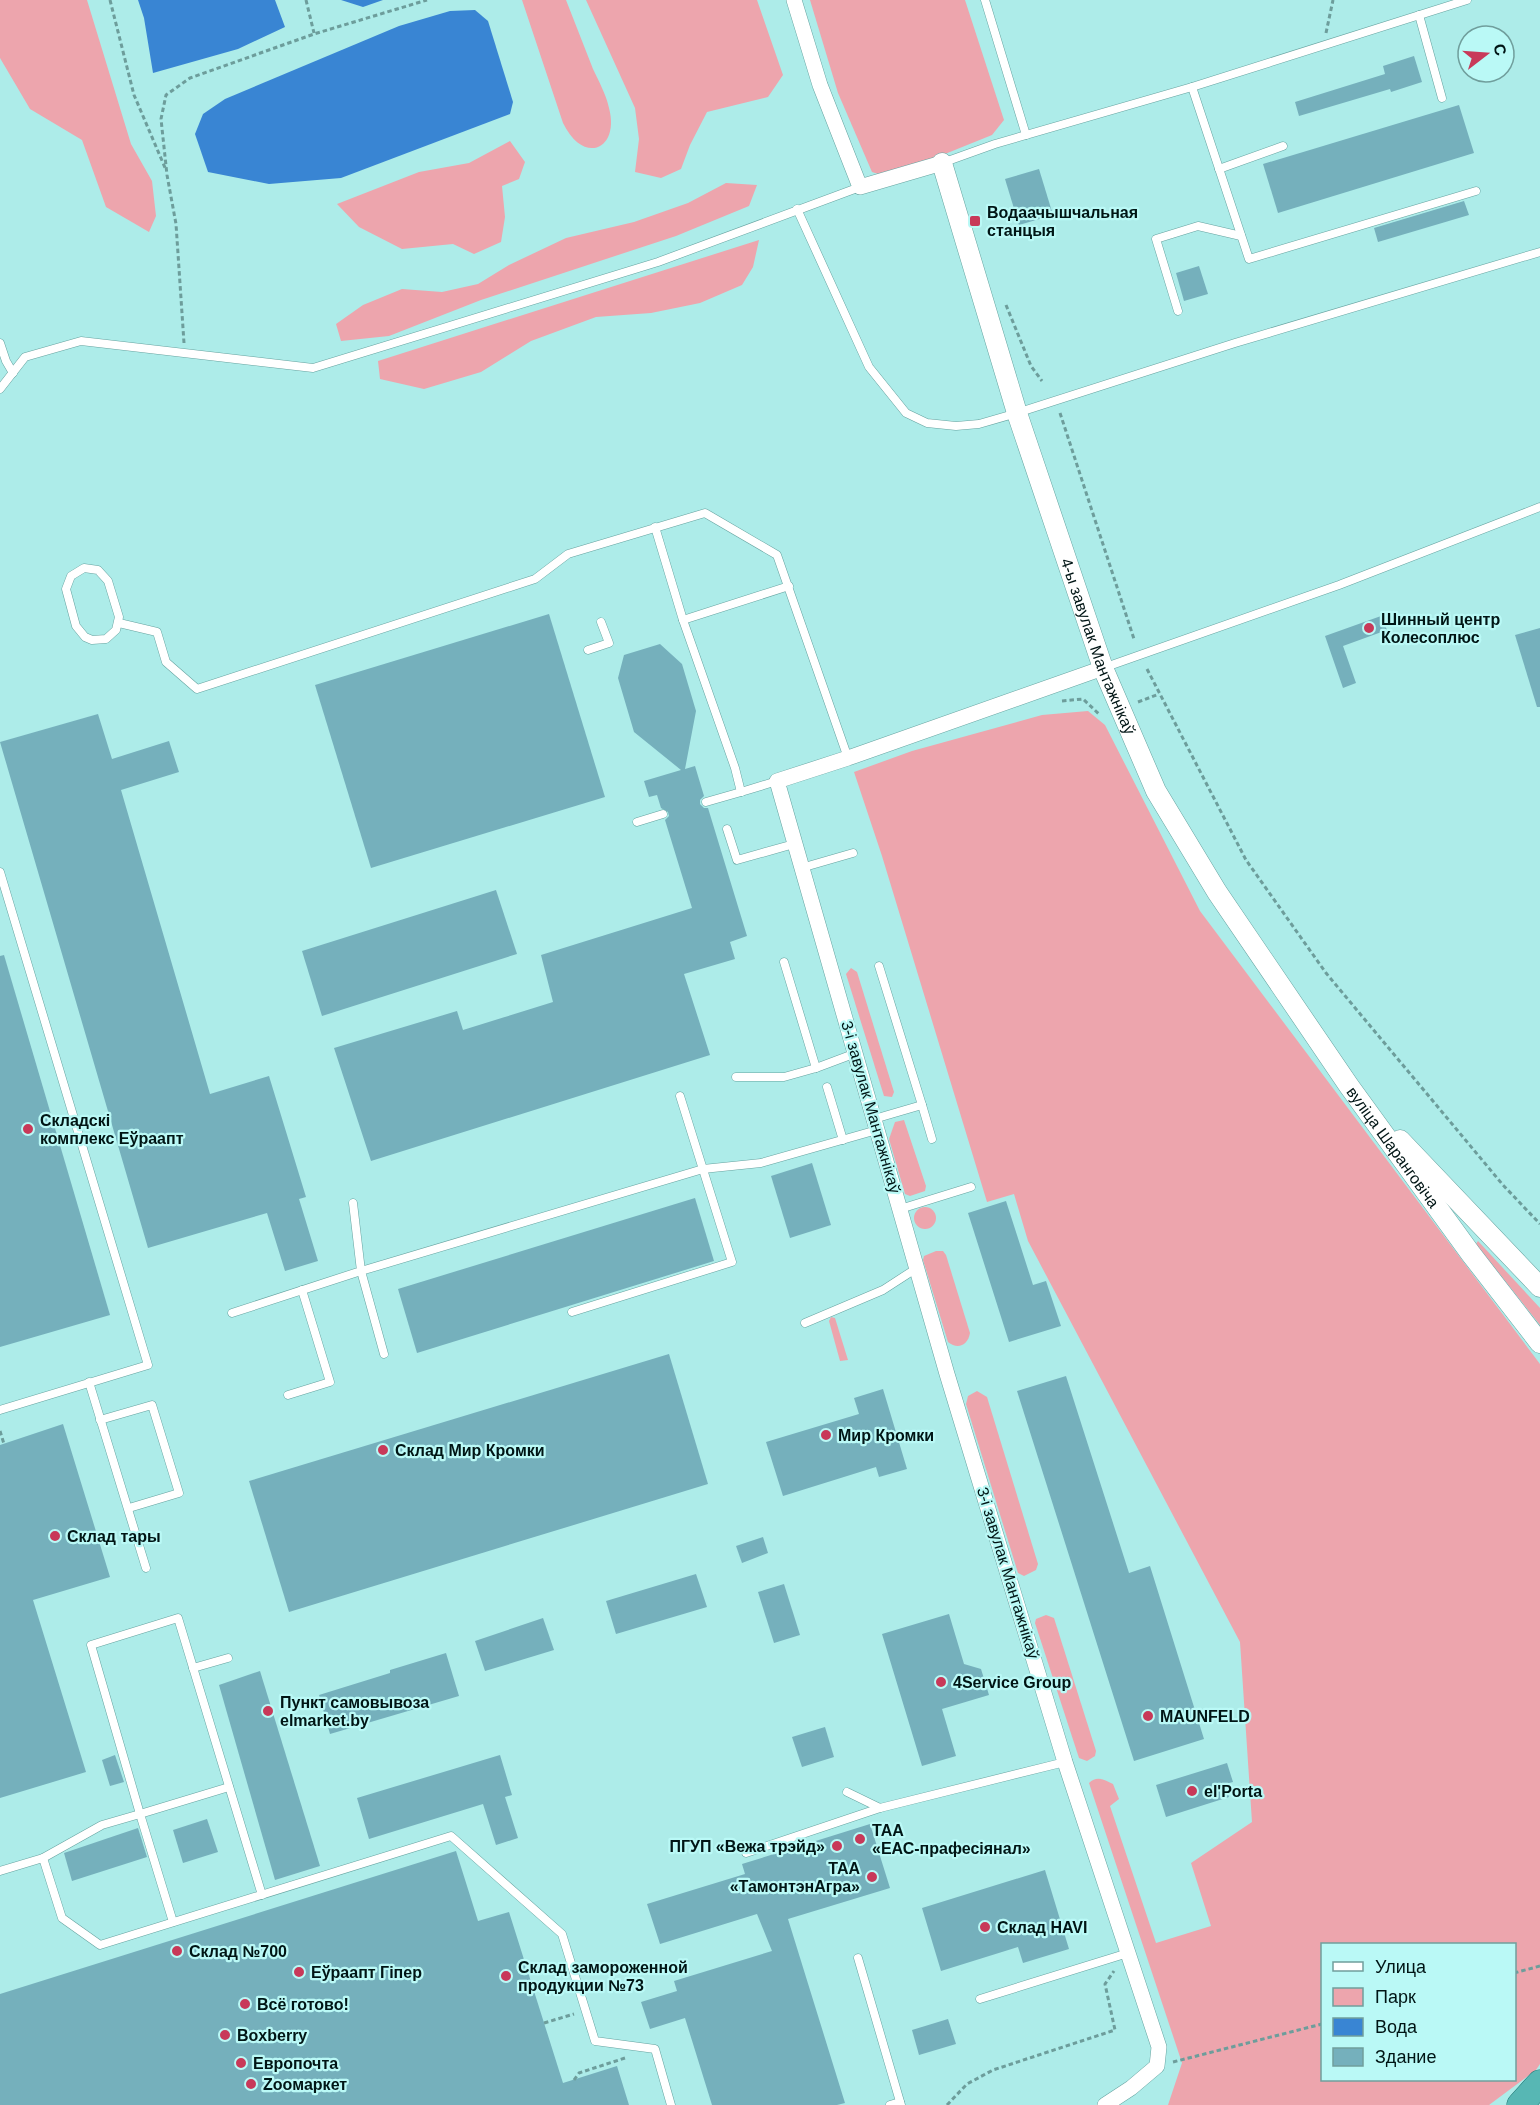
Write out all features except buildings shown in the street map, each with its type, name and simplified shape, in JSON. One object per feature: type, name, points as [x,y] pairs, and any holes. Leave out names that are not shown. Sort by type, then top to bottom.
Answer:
[{"type":"highway","points":[[1520,2105],[1540,2083]]},
{"type":"street","points":[[794,0],[820,85],[860,187],[942,163]]},
{"type":"street","name":"4-ы завулак Мантажнікаў","points":[[942,163],[1017,413],[1103,668],[1156,791],[1217,892],[1349,1086]]},
{"type":"street","points":[[777,781],[1103,668]]},
{"type":"street","name":"3-і завулак Мантажнікаў","points":[[777,781],[917,1268],[1065,1762],[1159,2047],[1157,2066]]},
{"type":"street","name":"вуліца Шаранговіча","points":[[1349,1086],[1540,1287]]},
{"type":"street","name":"вуліца Шаранговіча","points":[[1349,1086],[1471,1254],[1540,1343]]},
{"type":"street","points":[[1106,2105],[1157,2066]]},
{"type":"lane","points":[[985,0],[1026,135]]},
{"type":"lane","points":[[942,163],[1026,135],[1192,87],[1467,0]]},
{"type":"lane","points":[[1419,15],[1442,98]]},
{"type":"lane","points":[[1192,87],[1249,259],[1476,191]]},
{"type":"lane","points":[[1219,169],[1283,146]]},
{"type":"lane","points":[[0,389],[25,357],[81,341],[313,368],[658,262],[860,187]]},
{"type":"lane","points":[[797,209],[869,367],[906,413],[927,423],[956,426],[979,424],[1017,413],[1235,343],[1540,252]]},
{"type":"lane","points":[[1178,310],[1156,239],[1198,226],[1241,236]]},
{"type":"lane","points":[[0,343],[13,373]]},
{"type":"lane","points":[[1103,668],[1339,585],[1540,507]]},
{"type":"lane","points":[[119,624],[157,632],[166,662],[197,689],[535,579],[568,554],[705,513],[777,555],[848,758]]},
{"type":"lane","points":[[655,527],[683,620],[735,768],[741,792]]},
{"type":"lane","points":[[84,568],[91,568],[104,575],[108,581],[119,624],[112,635],[99,641],[85,637],[80,632],[66,590],[71,576],[84,568]]},
{"type":"lane","points":[[683,620],[789,586]]},
{"type":"lane","points":[[588,650],[609,643],[601,622]]},
{"type":"lane","points":[[706,802],[777,781]]},
{"type":"lane","points":[[637,822],[663,814]]},
{"type":"lane","points":[[727,829],[737,860],[795,844]]},
{"type":"lane","points":[[801,868],[853,853]]},
{"type":"lane","points":[[0,872],[148,1365],[0,1410]]},
{"type":"lane","points":[[784,962],[816,1068]]},
{"type":"lane","points":[[879,966],[932,1139]]},
{"type":"lane","points":[[736,1077],[784,1077],[856,1053]]},
{"type":"lane","points":[[827,1087],[843,1140]]},
{"type":"lane","points":[[573,1312],[732,1262],[680,1096]]},
{"type":"lane","points":[[232,1312],[703,1168],[761,1163],[843,1140],[922,1105]]},
{"type":"lane","points":[[900,1209],[971,1186]]},
{"type":"lane","points":[[353,1203],[361,1271],[384,1354]]},
{"type":"lane","points":[[806,1323],[883,1290],[917,1268]]},
{"type":"lane","points":[[288,1395],[330,1382],[302,1290]]},
{"type":"lane","points":[[89,1382],[146,1568]]},
{"type":"lane","points":[[100,1420],[152,1405],[179,1493],[129,1508]]},
{"type":"lane","points":[[173,1922],[91,1645],[178,1618],[261,1895]]},
{"type":"lane","points":[[193,1668],[228,1658]]},
{"type":"lane","points":[[746,1853],[880,1808],[1065,1762]]},
{"type":"lane","points":[[0,1871],[43,1858],[102,1826],[229,1787]]},
{"type":"lane","points":[[847,1792],[880,1808]]},
{"type":"lane","points":[[43,1858],[62,1918],[100,1945],[451,1836],[562,1934],[595,2041],[655,2049],[671,2105]]},
{"type":"lane","points":[[980,1999],[1128,1953]]},
{"type":"lane","points":[[858,1958],[900,2103],[890,2105]]},
{"type":"path","points":[[110,0],[134,94],[167,175]]},
{"type":"path","points":[[306,0],[314,34]]},
{"type":"path","points":[[184,353],[177,224],[167,175],[161,119],[166,95],[190,78],[314,34],[427,0]]},
{"type":"path","points":[[1322,46],[1333,0]]},
{"type":"path","points":[[1005,304],[1031,366],[1042,381]]},
{"type":"path","points":[[1058,408],[1134,639]]},
{"type":"path","points":[[1147,669],[1246,860],[1299,935],[1326,973],[1503,1185],[1540,1224]]},
{"type":"path","points":[[1138,702],[1160,694]]},
{"type":"path","points":[[0,1431],[4,1444]]},
{"type":"path","points":[[947,2105],[967,2084],[993,2070],[1115,2030],[1105,1984],[1128,1953]]},
{"type":"path","points":[[1516,1972],[1540,1966]]},
{"type":"path","points":[[544,2023],[585,2010]]},
{"type":"path","points":[[1157,2066],[1321,2025]]},
{"type":"path","points":[[574,2080],[579,2073],[655,2049]]},
{"type":"green space","points":[[0,0],[87,0],[131,144],[152,181],[156,216],[149,232],[106,207],[82,140],[30,109],[0,58]]},
{"type":"green space","points":[[522,0],[566,0],[609,108],[611,122],[609,134],[605,142],[598,147],[590,148],[581,145],[571,136],[563,123]]},
{"type":"green space","points":[[586,0],[757,0],[783,75],[768,97],[707,112],[681,169],[661,178],[635,172],[639,139],[635,108]]},
{"type":"green space","points":[[810,0],[965,0],[1004,120],[992,135],[888,177],[872,172],[838,93]]},
{"type":"green space","points":[[510,141],[525,162],[519,179],[502,186],[505,217],[501,242],[474,254],[453,244],[402,249],[359,227],[337,204],[419,172],[469,163]]},
{"type":"green space","points":[[726,183],[757,185],[749,206],[676,236],[481,300],[389,336],[341,341],[336,324],[363,305],[402,289],[442,292],[478,284],[509,265],[566,238],[634,222],[688,203]]},
{"type":"green space","points":[[759,240],[753,267],[742,285],[700,303],[651,313],[596,317],[531,341],[481,372],[424,389],[380,379],[378,361]]},
{"type":"green space","points":[[1088,711],[1105,725],[1200,911],[1540,1364],[1540,2064],[1536,2070],[1489,2105],[1168,2105],[1182,2063],[1089,1783],[1098,1779],[1113,1784],[1119,1799],[1110,1806],[1156,1943],[1211,1926],[1191,1863],[1252,1822],[1240,1642],[1028,1241],[1014,1194],[987,1202],[882,856],[854,772],[912,751],[1042,715]]},
{"type":"green space","points":[[851,968],[857,972],[894,1092],[892,1097],[884,1096],[846,974]]},
{"type":"green space","points":[[904,1120],[926,1186],[925,1191],[910,1196],[905,1194],[889,1139],[895,1122]]},
{"type":"green space","points":[[925,1207],[933,1210],[936,1218],[933,1226],[925,1229],[917,1226],[914,1218],[917,1210]]},
{"type":"green space","points":[[1478,1241],[1540,1308],[1540,1325],[1476,1244]]},
{"type":"green space","points":[[943,1251],[946,1255],[970,1333],[967,1341],[959,1346],[948,1342],[923,1260],[924,1256]]},
{"type":"green space","points":[[831,1317],[835,1318],[848,1360],[840,1361],[829,1321]]},
{"type":"green space","points":[[977,1391],[987,1397],[1038,1564],[1036,1570],[1024,1576],[1018,1573],[966,1404],[968,1396]]},
{"type":"green space","points":[[1046,1615],[1054,1618],[1096,1751],[1095,1756],[1087,1761],[1079,1758],[1035,1623],[1036,1619]]},
{"type":"water","points":[[138,0],[275,0],[285,27],[238,49],[153,73],[144,18]]},
{"type":"water","points":[[341,0],[383,0],[363,7]]},
{"type":"water","points":[[475,10],[488,21],[513,102],[510,114],[341,178],[269,184],[208,172],[195,134],[203,114],[225,99],[399,26],[450,11]]},
{"type":"place","name":"Водаачышчальная станцыя","points":[[975,221]]},
{"type":"place","name":"Шинный центр Колесоплюс","points":[[1369,628]]},
{"type":"place","name":"Складскі комплекс Еўраапт","points":[[28,1129]]},
{"type":"place","name":"Мир Кромки","points":[[826,1435]]},
{"type":"place","name":"Склад Мир Кромки","points":[[383,1450]]},
{"type":"place","name":"Склад тары","points":[[55,1536]]},
{"type":"place","name":"4Service Group","points":[[941,1682]]},
{"type":"place","name":"Пункт самовывоза elmarket.by","points":[[268,1711]]},
{"type":"place","name":"MAUNFELD","points":[[1148,1716]]},
{"type":"place","name":"el'Porta","points":[[1192,1791]]},
{"type":"place","name":"ТАА «ЕАС-прафесіянал»","points":[[860,1839]]},
{"type":"place","name":"ПГУП «Вежа трэйд»","points":[[837,1846]]},
{"type":"place","name":"ТАА «ТамонтэнАгра»","points":[[872,1877]]},
{"type":"place","name":"Склад HAVI","points":[[985,1927]]},
{"type":"place","name":"Склад №700","points":[[177,1951]]},
{"type":"place","name":"Еўраапт Гіпер","points":[[299,1972]]},
{"type":"place","name":"Склад замороженной продукции №73","points":[[506,1976]]},
{"type":"place","name":"Всё готово!","points":[[245,2004]]},
{"type":"place","name":"Boxberry","points":[[225,2035]]},
{"type":"place","name":"Европочта","points":[[241,2063]]},
{"type":"place","name":"Zooмаркет","points":[[251,2084]]}]
